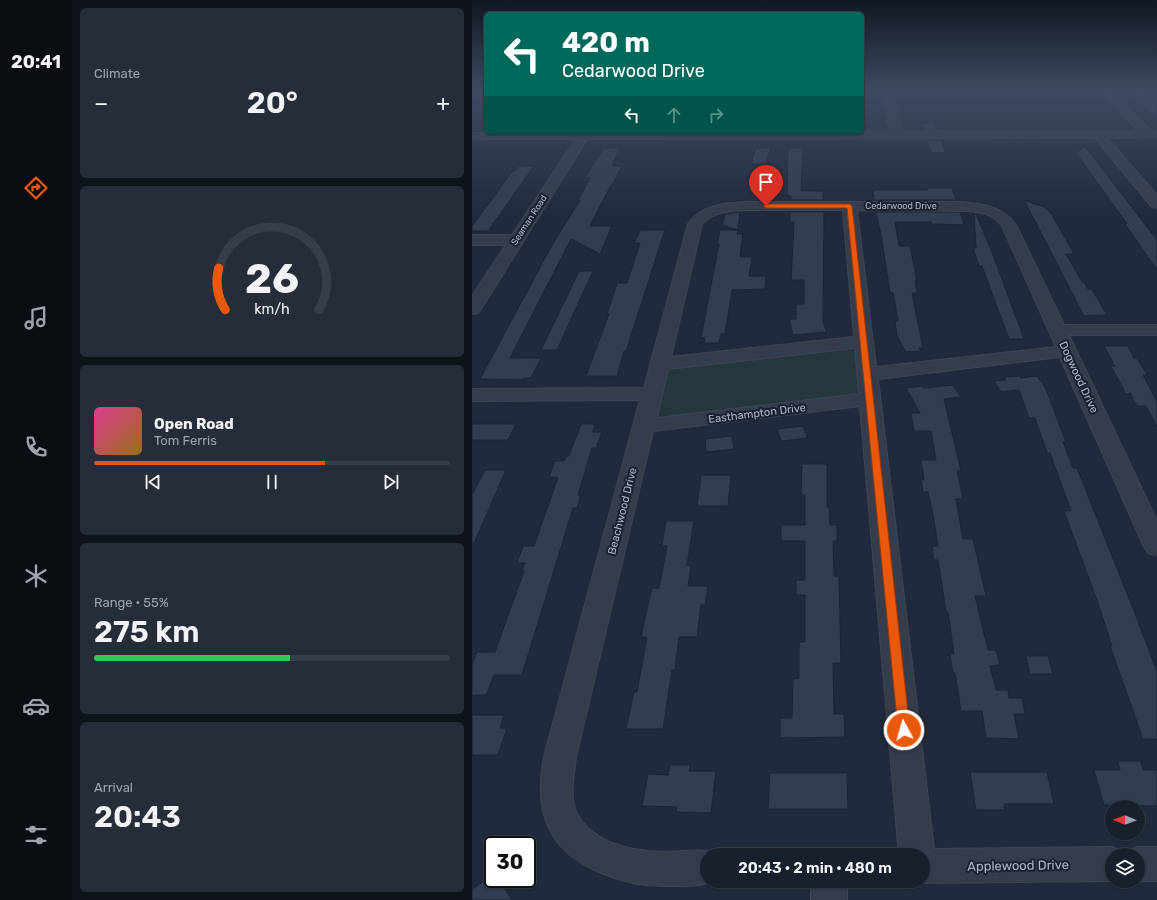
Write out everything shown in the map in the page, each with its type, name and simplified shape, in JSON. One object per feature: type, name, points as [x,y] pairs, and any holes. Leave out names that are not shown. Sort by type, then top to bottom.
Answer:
[{"type":"street","points":[[472,136],[584,134],[1153,134]]},
{"type":"street","name":"Seaman Road","points":[[472,309],[584,134]]},
{"type":"street","points":[[1098,134],[1157,204]]},
{"type":"street","name":"Cedarwood Drive","points":[[712,211],[745,206],[956,206],[972,207],[993,212]]},
{"type":"street","points":[[850,206],[916,848]]},
{"type":"street","name":"Beachwood Drive","points":[[700,867],[647,868],[626,865],[607,859],[590,851],[576,839],[562,821],[556,786],[560,757],[695,223],[701,217],[712,211]]},
{"type":"street","name":"Dogwood Drive","points":[[993,212],[1004,219],[1008,225],[1157,547]]},
{"type":"street","points":[[472,240],[516,240]]},
{"type":"street","points":[[1057,330],[1157,330]]},
{"type":"street","points":[[660,364],[864,342]]},
{"type":"street","points":[[867,374],[1067,351]]},
{"type":"street","name":"Easthampton Drive","points":[[472,395],[649,408]]},
{"type":"street","name":"Easthampton Drive","points":[[472,406],[649,408],[870,399]]},
{"type":"street","name":"Applewood Drive","points":[[930,866],[1105,864]]},
{"type":"street","points":[[1145,864],[1157,864]]},
{"type":"street","points":[[829,888],[829,900]]},
{"type":"shaded area","points":[[845,348],[852,350],[856,354],[859,390],[854,396],[665,418],[658,412],[669,369]]},
{"type":"building","points":[[927,140],[941,140],[946,153],[932,153]]},
{"type":"building","points":[[1085,146],[1157,240],[1157,270],[1125,224],[1127,224],[1076,153]]},
{"type":"building","points":[[604,148],[620,148],[612,166],[622,166],[590,226],[612,226],[600,254],[571,239],[510,358],[541,358],[531,378],[524,378],[523,380],[480,379],[551,247],[580,200],[578,200],[590,178],[585,178]]},
{"type":"building","points":[[756,148],[771,148],[766,164],[751,164]]},
{"type":"building","points":[[788,148],[803,148],[801,191],[823,191],[823,200],[791,200],[791,196],[787,196]]},
{"type":"building","points":[[519,166],[534,166],[488,231],[472,231],[472,226],[513,171],[515,171]]},
{"type":"building","points":[[927,188],[952,188],[956,200],[874,200],[873,190],[928,190]]},
{"type":"building","points":[[1024,200],[1044,207],[1051,213],[1074,254],[1066,254],[1082,282],[1084,282],[1088,289],[1092,289],[1107,315],[1084,316]]},
{"type":"building","points":[[740,212],[738,230],[722,225],[725,214]]},
{"type":"building","points":[[790,212],[824,212],[823,322],[827,332],[793,335],[789,319],[796,319],[796,304],[804,304],[804,280],[791,280],[794,222],[790,222]]},
{"type":"building","points":[[876,212],[960,212],[964,225],[932,224],[931,222],[895,222],[899,246],[910,246],[917,281],[915,281],[917,293],[912,293],[923,348],[919,348],[921,351],[906,352],[897,336],[895,321],[898,321],[893,293],[890,293]]},
{"type":"building","points":[[974,213],[976,214],[992,252],[1024,339],[1009,339],[982,266],[979,266],[973,248],[976,248]]},
{"type":"building","points":[[640,230],[665,230],[617,376],[586,376],[609,314],[607,314],[617,283],[627,283],[640,243],[634,243]]},
{"type":"building","points":[[720,230],[738,230],[737,234],[743,234],[740,257],[752,257],[749,276],[766,276],[765,289],[732,290],[725,334],[721,334],[719,343],[704,343],[705,338],[701,337],[719,244],[717,244]]},
{"type":"building","points":[[579,271],[593,271],[557,350],[541,350]]},
{"type":"building","points":[[1104,346],[1128,346],[1134,358],[1137,358],[1147,375],[1143,375],[1157,402],[1157,427],[1146,406],[1137,406],[1130,393],[1126,394],[1111,366],[1115,366]]},
{"type":"building","points":[[1019,376],[1021,378],[1037,376],[1045,387],[1066,442],[1063,442],[1073,468],[1077,468],[1136,616],[1157,672],[1157,739],[1143,739],[1110,646],[1112,646],[1098,603],[1064,511],[1071,511],[1050,453],[1047,453],[1035,418],[1029,418],[1019,390],[1001,392],[994,381],[1006,380],[1004,377]]},
{"type":"building","points":[[953,385],[961,397],[944,399],[961,471],[957,471],[963,499],[956,499],[963,539],[973,539],[986,596],[975,596],[988,650],[996,650],[1000,665],[990,666],[996,690],[1008,690],[1009,698],[1022,698],[1025,714],[1014,714],[1019,739],[986,738],[982,711],[961,711],[955,673],[953,673],[950,654],[954,654],[948,612],[946,612],[938,560],[934,560],[932,546],[938,546],[933,515],[928,492],[923,492],[921,480],[924,480],[921,460],[936,460],[931,431],[914,431],[911,413],[920,413],[906,388]]},
{"type":"building","points":[[472,424],[516,424],[508,440],[472,440]]},
{"type":"building","points":[[581,424],[595,424],[593,432],[602,432],[596,448],[592,448],[578,495],[581,495],[577,508],[573,508],[522,675],[494,675],[486,695],[472,695],[472,665],[477,652],[495,652],[524,571],[522,571],[525,563],[517,563],[523,546],[534,546],[558,477],[549,477],[555,461],[564,461],[566,456],[569,456]]},
{"type":"building","points":[[803,426],[808,438],[781,441],[777,429]]},
{"type":"building","points":[[732,436],[734,449],[706,452],[705,439]]},
{"type":"building","points":[[802,464],[827,464],[827,507],[829,507],[830,525],[837,525],[837,541],[833,541],[834,576],[839,576],[841,663],[833,663],[834,714],[844,714],[845,737],[780,738],[780,718],[792,718],[793,679],[799,678],[799,642],[805,642],[805,595],[796,595],[796,580],[805,580],[805,541],[781,541],[781,525],[805,525],[805,495],[801,495]]},
{"type":"building","points":[[485,470],[506,470],[472,548],[472,495]]},
{"type":"building","points":[[701,475],[731,475],[728,506],[697,506]]},
{"type":"building","points":[[666,521],[694,521],[687,566],[691,566],[688,586],[708,586],[705,605],[701,605],[697,637],[679,637],[675,670],[672,670],[663,729],[626,729],[634,692],[637,692],[647,637],[641,637],[652,588],[659,588],[667,546],[662,546]]},
{"type":"building","points":[[1026,656],[1048,656],[1053,674],[1030,674]]},
{"type":"building","points":[[472,715],[504,715],[500,728],[507,728],[498,755],[472,755]]},
{"type":"building","points":[[1118,761],[1141,761],[1143,770],[1157,770],[1157,806],[1145,806],[1145,800],[1105,800],[1104,805],[1094,770],[1120,770]]},
{"type":"building","points":[[670,765],[690,765],[689,771],[716,771],[711,813],[676,812],[677,807],[642,806],[648,774],[668,775]]},
{"type":"building","points":[[970,772],[1047,772],[1054,804],[1004,804],[1005,810],[976,810]]},
{"type":"building","points":[[770,773],[847,773],[848,809],[768,809]]},
{"type":"building","points":[[484,881],[484,888],[504,888],[512,900],[472,900],[472,889]]},
{"type":"route","points":[[766,206],[850,206],[904,730]]}]
